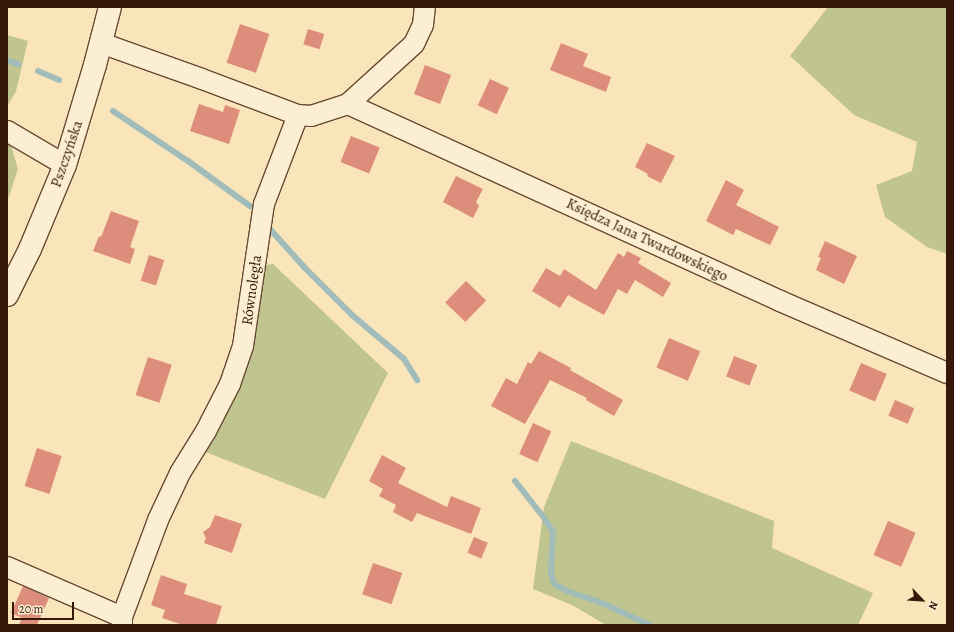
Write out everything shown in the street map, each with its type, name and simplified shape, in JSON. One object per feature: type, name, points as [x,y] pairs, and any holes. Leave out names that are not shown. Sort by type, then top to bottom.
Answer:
[{"type":"street","name":"Pszczyńska","points":[[7,295],[30,249],[66,165],[110,7]]},
{"type":"street","points":[[101,43],[202,78],[298,115],[311,116],[348,104],[414,44],[422,25],[425,7]]},
{"type":"street","name":"Księdza Jana Twardowskiego","points":[[348,104],[780,301],[947,373]]},
{"type":"street","name":"Równoległa","points":[[122,621],[162,513],[180,473],[206,431],[230,384],[243,346],[264,204],[298,115]]},
{"type":"street","points":[[7,131],[66,165]]},
{"type":"street","points":[[7,567],[122,621]]},
{"type":"green space","points":[[828,7],[947,7],[947,254],[927,247],[885,217],[876,185],[912,171],[917,142],[854,115],[790,56]]},
{"type":"green space","points":[[7,35],[28,41],[16,91],[7,107]]},
{"type":"green space","points":[[7,140],[10,142],[18,169],[7,202]]},
{"type":"green space","points":[[273,264],[388,373],[325,499],[203,451],[248,364],[262,266]]},
{"type":"green space","points":[[571,441],[774,521],[772,548],[873,593],[858,625],[606,625],[572,605],[533,589],[544,507]]},
{"type":"building","points":[[240,24],[269,34],[256,73],[227,63]]},
{"type":"building","points":[[308,29],[324,34],[320,49],[303,44]]},
{"type":"building","points":[[561,43],[588,54],[583,66],[611,77],[606,92],[550,70]]},
{"type":"building","points":[[425,65],[451,75],[440,104],[414,94]]},
{"type":"building","points":[[490,79],[509,88],[497,114],[478,105]]},
{"type":"building","points":[[199,104],[223,112],[225,105],[240,110],[229,144],[190,131]]},
{"type":"building","points":[[351,136],[380,148],[369,174],[341,162]]},
{"type":"building","points":[[647,143],[675,156],[661,183],[647,176],[648,174],[635,167]]},
{"type":"building","points":[[456,176],[483,189],[476,202],[479,206],[473,218],[443,202]]},
{"type":"building","points":[[726,180],[744,190],[736,205],[779,227],[770,245],[736,229],[733,235],[706,221]]},
{"type":"building","points":[[111,211],[139,221],[130,247],[135,249],[130,264],[93,251],[99,236],[101,237]]},
{"type":"building","points":[[825,241],[857,256],[844,284],[816,270],[821,258],[818,257]]},
{"type":"building","points":[[627,251],[641,258],[638,263],[671,283],[663,297],[635,280],[627,294],[618,289],[604,315],[568,295],[560,308],[532,291],[546,268],[560,276],[564,269],[596,290],[618,253],[624,257]]},
{"type":"building","points":[[149,255],[164,260],[156,286],[141,281]]},
{"type":"building","points":[[466,281],[486,300],[465,322],[445,303]]},
{"type":"building","points":[[669,338],[700,351],[688,381],[656,367]]},
{"type":"building","points":[[539,351],[571,368],[570,370],[623,400],[614,416],[586,400],[587,398],[550,380],[525,424],[491,406],[506,378],[517,384],[528,362],[531,364]]},
{"type":"building","points":[[734,356],[757,365],[749,385],[726,377]]},
{"type":"building","points":[[148,357],[172,365],[159,403],[136,395]]},
{"type":"building","points":[[861,363],[887,374],[875,402],[849,391]]},
{"type":"building","points":[[895,400],[914,408],[908,424],[888,416]]},
{"type":"building","points":[[533,423],[551,431],[537,462],[519,454]]},
{"type":"building","points":[[37,448],[62,456],[49,494],[25,486]]},
{"type":"building","points":[[382,455],[406,468],[398,483],[447,507],[451,496],[481,508],[471,534],[417,513],[412,522],[393,512],[396,505],[379,496],[383,489],[369,481]]},
{"type":"building","points":[[215,515],[242,524],[232,553],[204,543],[206,538],[203,532],[210,527]]},
{"type":"building","points":[[888,521],[916,533],[901,567],[874,555]]},
{"type":"building","points":[[474,537],[488,543],[481,559],[467,553]]},
{"type":"building","points":[[373,563],[402,573],[392,604],[362,594]]},
{"type":"building","points":[[161,575],[187,584],[184,594],[222,606],[216,625],[183,625],[162,618],[165,610],[151,605]]},
{"type":"building","points":[[23,586],[49,598],[37,625],[19,625],[22,618],[11,613]]},
{"type":"waterway","points":[[7,60],[18,64]]},
{"type":"waterway","points":[[38,71],[59,80]]},
{"type":"waterway","points":[[113,111],[188,161],[250,206]]},
{"type":"waterway","points":[[269,228],[305,268],[352,315],[404,359],[417,380]]},
{"type":"waterway","points":[[515,481],[545,519],[553,532],[551,572],[554,584],[567,591],[604,604],[650,625]]}]
